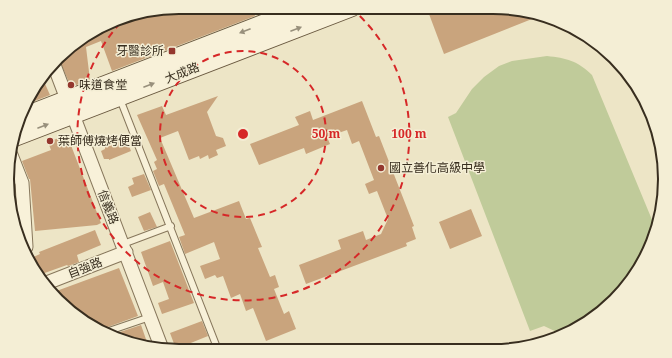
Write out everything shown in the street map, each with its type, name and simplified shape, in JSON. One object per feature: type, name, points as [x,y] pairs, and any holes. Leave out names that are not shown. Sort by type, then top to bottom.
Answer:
[{"type":"main road","name":"大成路","points":[[21,133],[70,107],[289,14]]},
{"type":"main road","name":"大成路","points":[[27,117],[119,97],[271,21],[312,14]]},
{"type":"street","name":"信義路","points":[[56,69],[160,343]]},
{"type":"street","points":[[14,164],[22,183],[25,238]]},
{"type":"street","name":"自強路","points":[[50,281],[124,248]]},
{"type":"lane","points":[[119,97],[216,344]]},
{"type":"lane","points":[[124,248],[170,226]]},
{"type":"lane","points":[[113,330],[150,316]]},
{"type":"green space","points":[[547,56],[560,58],[577,63],[592,75],[652,221],[636,262],[610,296],[576,322],[555,331],[544,326],[530,331],[448,117],[456,113],[472,89],[484,77],[499,66],[512,61]]},
{"type":"building","points":[[168,14],[254,14],[255,16],[112,71],[101,41],[86,47],[90,80],[71,87],[61,63],[96,36],[126,23],[147,17]]},
{"type":"building","points":[[429,14],[504,14],[532,19],[444,54]]},
{"type":"building","points":[[45,83],[50,95],[33,102]]},
{"type":"building","points":[[218,96],[207,112],[216,136],[223,138],[226,146],[216,150],[218,155],[209,159],[208,155],[200,159],[199,156],[189,160],[178,131],[160,138],[194,218],[239,201],[246,219],[250,218],[262,247],[258,248],[270,277],[275,275],[279,287],[274,289],[284,314],[289,311],[296,329],[266,341],[253,308],[246,311],[240,294],[231,298],[223,276],[217,278],[215,275],[205,279],[200,266],[220,259],[214,242],[185,254],[179,237],[185,235],[164,184],[159,186],[153,171],[157,169],[154,162],[157,160],[137,115],[162,106],[166,115]]},
{"type":"building","points":[[362,101],[376,137],[379,136],[414,226],[412,227],[416,239],[406,243],[407,246],[306,284],[299,265],[341,249],[338,240],[363,231],[366,240],[381,234],[388,219],[377,191],[369,194],[365,184],[374,180],[359,141],[352,144],[347,130],[327,137],[330,144],[306,154],[304,148],[259,165],[250,144],[299,125],[295,117],[310,111],[313,120]]},
{"type":"building","points":[[67,135],[101,223],[97,225],[35,231],[30,179],[22,161],[51,150],[48,142]]},
{"type":"building","points":[[125,136],[131,151],[109,160],[104,159],[101,151],[105,149],[105,144]]},
{"type":"building","points":[[144,174],[151,190],[132,197],[128,187],[134,184],[132,178]]},
{"type":"building","points":[[471,209],[482,236],[450,249],[439,222]]},
{"type":"building","points":[[150,212],[157,227],[144,231],[138,217]]},
{"type":"building","points":[[95,230],[101,245],[77,255],[79,262],[44,273],[33,257],[40,254],[39,252]]},
{"type":"building","points":[[170,241],[194,303],[162,314],[158,303],[169,299],[163,282],[153,286],[141,252]]},
{"type":"building","points":[[119,268],[138,316],[107,327],[87,316],[57,291]]},
{"type":"building","points":[[202,321],[208,336],[188,344],[174,344],[170,333]]},
{"type":"building","points":[[141,325],[147,341],[126,335],[119,332]]},
{"type":"place","name":"牙醫診所","points":[[172,51]]},
{"type":"place","name":"味道食堂","points":[[71,85]]},
{"type":"place","name":"葉師傅燒烤便當","points":[[50,141]]},
{"type":"place","name":"國立善化高級中學","points":[[381,168]]}]
